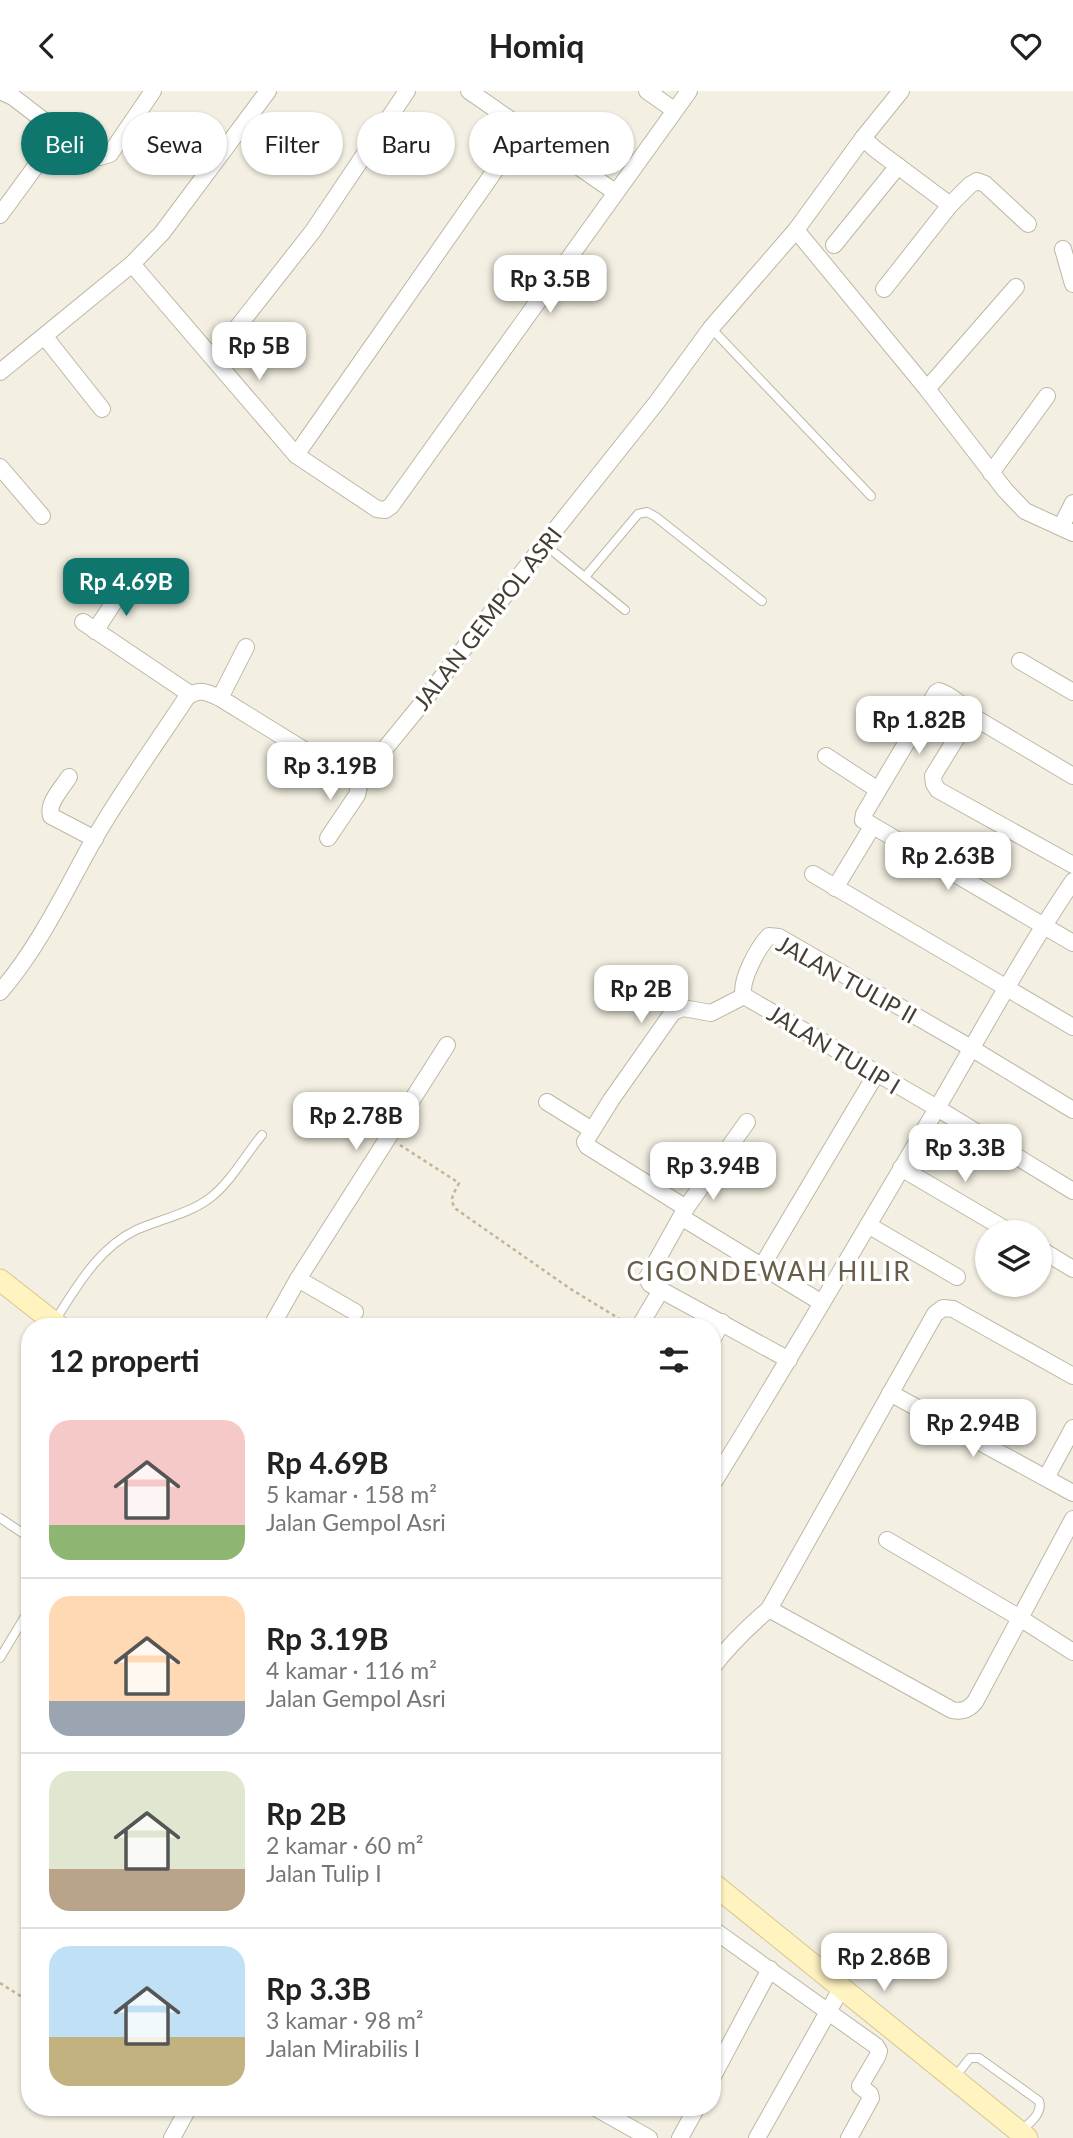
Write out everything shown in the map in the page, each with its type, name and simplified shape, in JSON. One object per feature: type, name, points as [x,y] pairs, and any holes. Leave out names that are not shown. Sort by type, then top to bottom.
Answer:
[{"type":"street","points":[[108,155],[153,91]]},
{"type":"street","points":[[0,373],[132,264],[162,233],[268,91]]},
{"type":"street","points":[[214,357],[313,231],[407,91]]},
{"type":"street","points":[[469,91],[499,112]]},
{"type":"street","points":[[647,91],[674,110]]},
{"type":"street","points":[[132,264],[296,455],[377,509],[385,510],[391,506],[689,91]]},
{"type":"street","name":"JALAN GEMPOL ASRI","points":[[328,838],[358,795],[361,778],[657,402],[711,328],[796,230],[901,91]]},
{"type":"street","points":[[10,93],[34,112]]},
{"type":"street","points":[[863,138],[950,205]]},
{"type":"street","points":[[834,245],[898,166]]},
{"type":"street","points":[[0,215],[29,175]]},
{"type":"street","points":[[296,455],[492,175]]},
{"type":"street","points":[[592,175],[615,191]]},
{"type":"street","points":[[884,289],[950,205],[977,181],[985,184],[1028,224]]},
{"type":"street","points":[[796,230],[927,389],[991,473],[1025,511],[1067,530],[1073,503]]},
{"type":"street","points":[[1063,249],[1073,284]]},
{"type":"street","points":[[927,389],[1016,288]]},
{"type":"street","points":[[45,337],[102,409]]},
{"type":"street","points":[[991,473],[1047,396]]},
{"type":"street","points":[[0,467],[42,516]]},
{"type":"street","points":[[126,584],[89,626],[190,694]]},
{"type":"street","points":[[220,698],[246,647]]},
{"type":"street","points":[[1020,661],[1073,692]]},
{"type":"street","points":[[0,992],[42,936],[95,839],[190,694],[203,690],[220,698],[343,774],[352,779],[361,778]]},
{"type":"street","points":[[1073,776],[972,716],[946,693],[939,691],[863,817],[872,827],[1073,943]]},
{"type":"street","points":[[972,716],[933,776],[938,790],[1073,865]]},
{"type":"street","points":[[826,755],[878,790]]},
{"type":"street","points":[[69,778],[51,806],[51,816],[95,839]]},
{"type":"street","points":[[835,888],[872,827]]},
{"type":"street","points":[[813,874],[1073,1027]]},
{"type":"street","points":[[721,1470],[789,1360],[1043,925],[1073,881]]},
{"type":"street","name":"JALAN TULIP II","points":[[743,989],[762,942],[769,936],[779,937],[1073,1110]]},
{"type":"street","points":[[743,989],[711,1013],[683,1008],[673,1012],[585,1142],[587,1146],[761,1266],[822,1304]]},
{"type":"street","name":"JALAN TULIP I","points":[[743,989],[876,1074],[1073,1191]]},
{"type":"street","points":[[276,1318],[298,1279],[447,1045]]},
{"type":"street","points":[[761,1266],[876,1074]]},
{"type":"street","points":[[547,1102],[592,1130]]},
{"type":"street","points":[[714,1318],[650,1284],[647,1278],[684,1213],[747,1122]]},
{"type":"street","points":[[901,1168],[990,1220]]},
{"type":"street","points":[[867,1225],[957,1277]]},
{"type":"street","points":[[1052,1256],[1073,1269]]},
{"type":"street","points":[[298,1279],[355,1312]]},
{"type":"street","points":[[0,1280],[49,1318]]},
{"type":"street","points":[[644,1318],[661,1290]]},
{"type":"street","points":[[721,1656],[745,1629],[769,1609],[935,1314],[943,1308],[953,1309],[1073,1376]]},
{"type":"street","points":[[722,1322],[789,1360]]},
{"type":"street","points":[[890,1393],[1073,1493]]},
{"type":"street","points":[[1046,1478],[1073,1428]]},
{"type":"street","points":[[769,1609],[952,1710],[960,1711],[970,1708],[975,1702],[1073,1520]]},
{"type":"street","points":[[887,1540],[1073,1652]]},
{"type":"street","points":[[721,1891],[835,1999],[876,2046],[877,2057],[860,2086],[871,2098],[849,2138]]},
{"type":"street","points":[[721,1935],[770,1969],[835,1999],[954,2078],[1015,2133]]},
{"type":"street","points":[[721,2061],[770,1969]]},
{"type":"street","points":[[757,2138],[835,1999]]},
{"type":"street","points":[[172,2138],[184,2116]]},
{"type":"street","points":[[616,2116],[649,2138]]},
{"type":"street","points":[[680,2138],[692,2116]]},
{"type":"lane","points":[[711,328],[871,496]]},
{"type":"lane","points":[[585,577],[638,514],[647,512],[762,601]]},
{"type":"lane","points":[[544,544],[625,610]]},
{"type":"lane","points":[[60,1318],[79,1284],[106,1250],[131,1233],[207,1200],[219,1191],[262,1135]]},
{"type":"lane","points":[[0,1518],[21,1532]]},
{"type":"lane","points":[[0,1658],[21,1623]]},
{"type":"lane","points":[[954,2078],[970,2058],[979,2058],[1038,2101],[1041,2107],[1039,2112],[1015,2133]]},
{"type":"path","points":[[387,1137],[459,1183],[451,1198],[456,1209],[569,1288],[617,1318]]},
{"type":"path","points":[[0,1983],[21,1996]]},
{"type":"district","name":"CIGONDEWAH HILIR","points":[[769,1271]]}]
